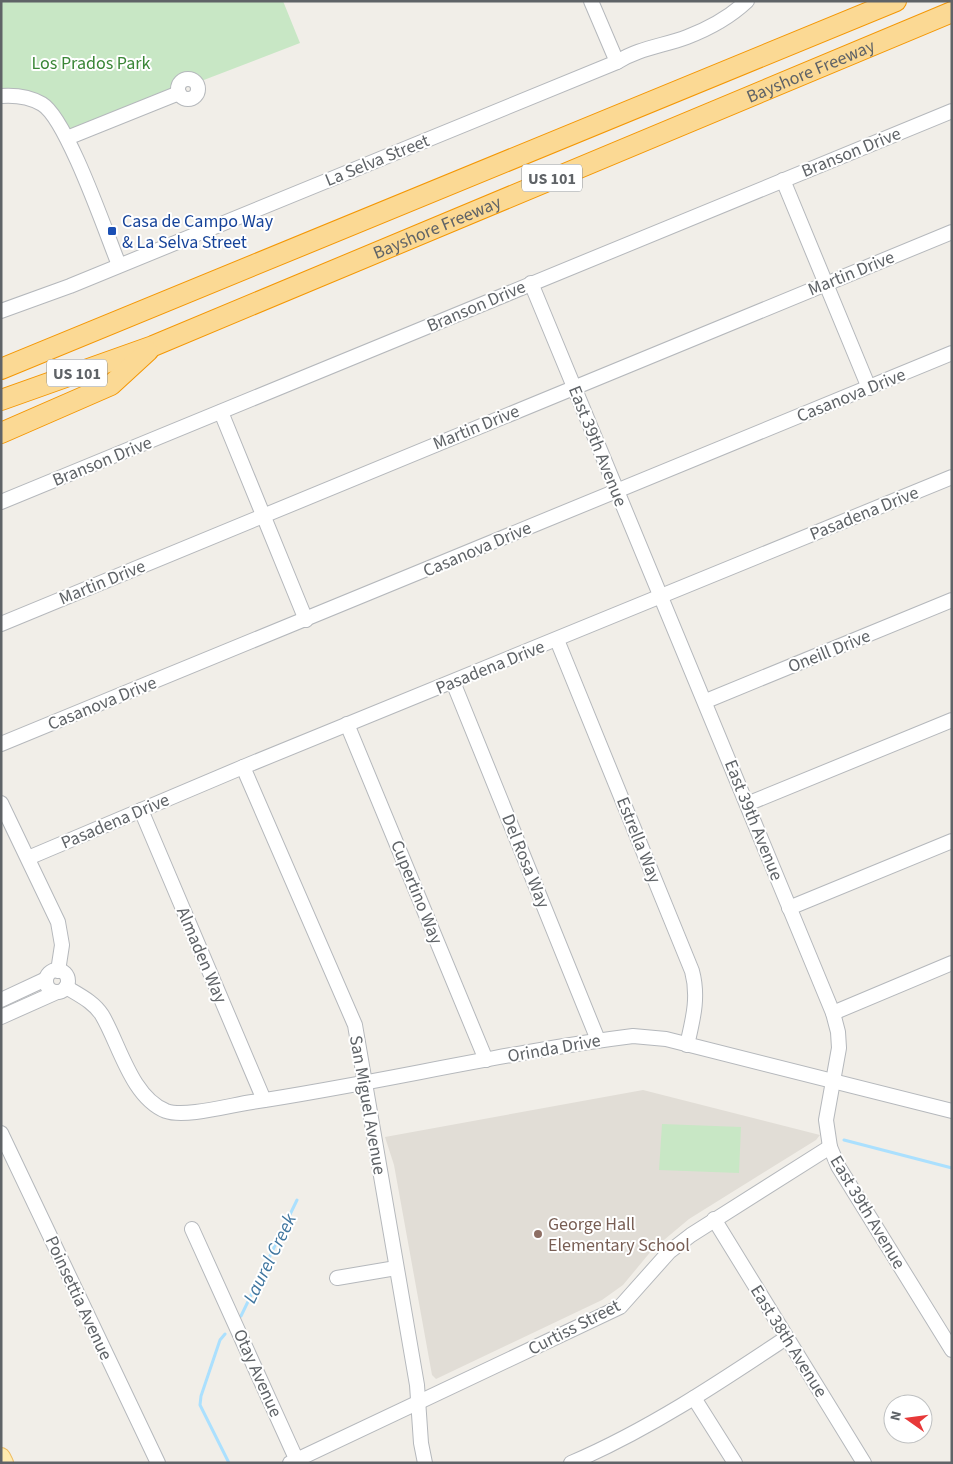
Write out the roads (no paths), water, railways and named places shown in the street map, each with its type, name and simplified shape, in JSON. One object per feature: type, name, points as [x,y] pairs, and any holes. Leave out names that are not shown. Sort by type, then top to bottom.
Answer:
[{"type":"highway","name":"Bayshore Freeway","points":[[1,369],[896,1]]},
{"type":"highway","name":"Bayshore Freeway","points":[[1,400],[153,346],[952,12]]},
{"type":"highway","points":[[1,433],[111,385],[153,346]]},
{"type":"main road","points":[[1,1457],[4,1463]]},
{"type":"street","points":[[592,1],[618,62]]},
{"type":"street","name":"La Selva Street","points":[[1,311],[70,286],[618,62],[631,53],[686,37],[739,9],[747,1]]},
{"type":"street","points":[[67,138],[178,93]]},
{"type":"street","points":[[1,96],[23,97],[42,105],[56,117],[67,138],[119,265]]},
{"type":"street","name":"Branson Drive","points":[[1,502],[952,111]]},
{"type":"street","points":[[783,180],[869,388]]},
{"type":"street","name":"Martin Drive","points":[[1,624],[952,232]]},
{"type":"street","name":"East 39th Avenue","points":[[531,283],[616,491],[706,701],[833,1013],[838,1032],[839,1048],[826,1120],[830,1147],[838,1166],[952,1350]]},
{"type":"street","name":"Casanova Drive","points":[[1,744],[952,353]]},
{"type":"street","points":[[221,412],[306,620]]},
{"type":"street","name":"Pasadena Drive","points":[[28,858],[243,767],[952,477]]},
{"type":"street","name":"Oneill Drive","points":[[706,701],[952,600]]},
{"type":"street","name":"Estrella Way","points":[[557,640],[692,971],[695,983],[695,1009],[687,1045]]},
{"type":"street","name":"Del Rosa Way","points":[[453,682],[598,1040]]},
{"type":"street","points":[[747,804],[952,720]]},
{"type":"street","name":"Cupertino Way","points":[[348,724],[486,1060]]},
{"type":"street","name":"San Miguel Avenue","points":[[243,767],[355,1025],[363,1084],[417,1385],[421,1443],[425,1463]]},
{"type":"street","points":[[1,804],[58,922],[62,945],[58,971]]},
{"type":"street","name":"Almaden Way","points":[[141,810],[264,1100]]},
{"type":"street","points":[[789,908],[952,841]]},
{"type":"street","points":[[833,1013],[952,963]]},
{"type":"street","points":[[1,1000],[46,979],[50,972],[58,971],[67,977],[62,990],[1,1017]]},
{"type":"street","points":[[46,979],[49,988],[62,990]]},
{"type":"street","name":"Orinda Drive","points":[[62,990],[86,998],[101,1014],[134,1082],[166,1111],[183,1113],[264,1100],[363,1084],[598,1040],[632,1036],[666,1039],[952,1111]]},
{"type":"street","name":"Poinsettia Avenue","points":[[1,1133],[158,1463]]},
{"type":"street","name":"Curtiss Street","points":[[295,1462],[620,1307],[669,1252],[714,1219],[830,1147]]},
{"type":"street","name":"East 38th Avenue","points":[[714,1219],[864,1463]]},
{"type":"street","name":"Otay Avenue","points":[[192,1229],[295,1462]]},
{"type":"street","points":[[337,1278],[396,1268]]},
{"type":"street","points":[[571,1463],[611,1446],[694,1398],[786,1338]]},
{"type":"street","points":[[694,1398],[734,1463]]},
{"type":"waterway","name":"Laurel Creek","points":[[844,1140],[952,1168]]},
{"type":"waterway","name":"Laurel Creek","points":[[241,1316],[297,1200]]},
{"type":"waterway","name":"Laurel Creek","points":[[225,1334],[220,1340],[201,1396],[200,1405],[229,1463]]},
{"type":"place","name":"Casa de Campo Way & La Selva Street","points":[[112,231]]},
{"type":"place","name":"George Hall Elementary School","points":[[538,1234]]},
{"type":"park label","name":"Los Prados Park","points":[[91,63]]}]
